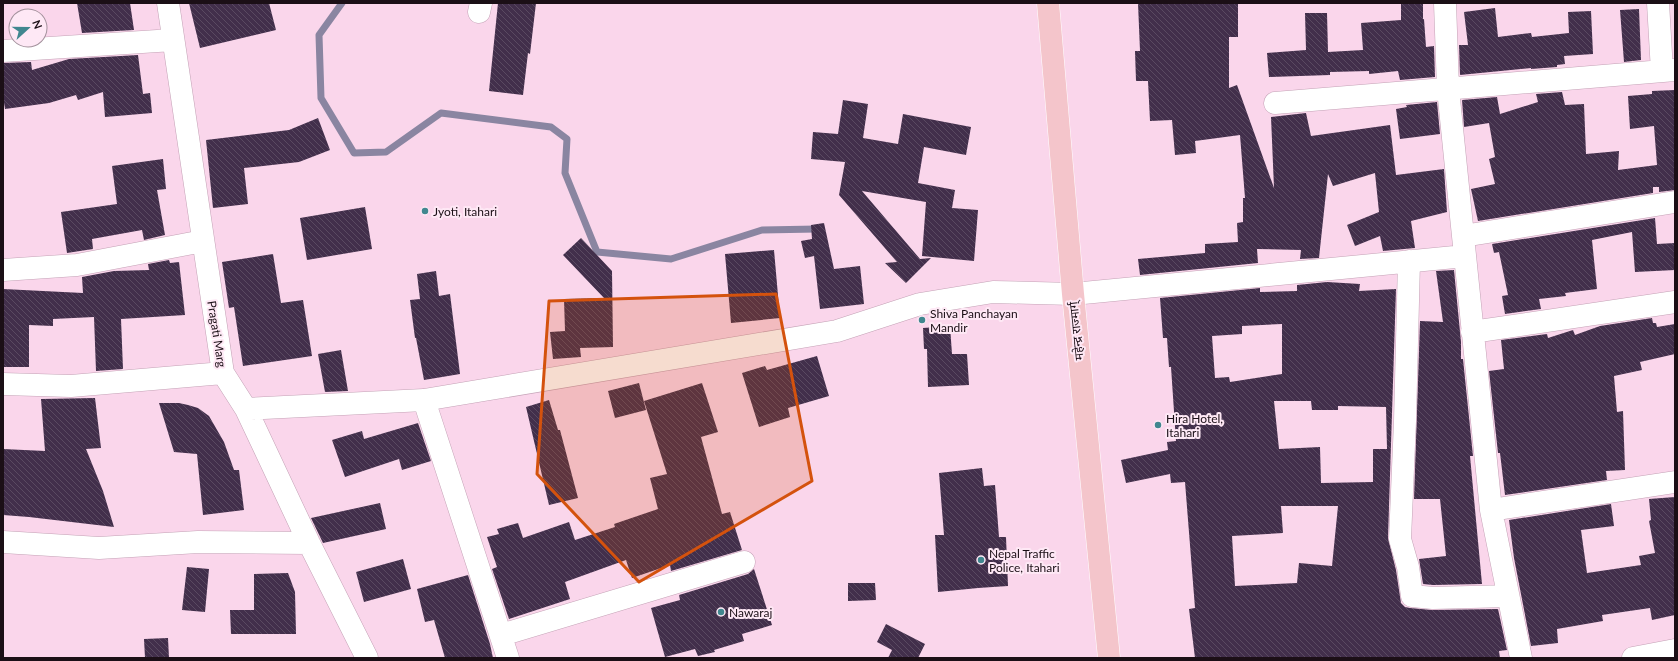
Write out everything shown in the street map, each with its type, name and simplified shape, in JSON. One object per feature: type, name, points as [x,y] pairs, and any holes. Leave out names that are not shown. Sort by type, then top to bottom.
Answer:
[{"type":"highway","name":"महेन्द्र राज्मार्ग्","points":[[1048,3],[1073,294],[1109,658]]},
{"type":"street","name":"Pragati Marg","points":[[168,3],[223,373],[246,410],[309,543],[367,658]]},
{"type":"street","points":[[1445,3],[1448,89],[1491,510],[1521,658]]},
{"type":"street","points":[[1276,103],[1668,70],[1658,3]]},
{"type":"street","points":[[3,50],[173,40]]},
{"type":"street","points":[[246,410],[424,400],[837,332],[927,303],[993,292],[1073,294],[1409,261],[1464,246],[1675,202]]},
{"type":"street","points":[[3,270],[77,265],[203,241]]},
{"type":"street","points":[[1409,261],[1400,539],[1408,567],[1412,596],[1433,598],[1508,596]]},
{"type":"street","points":[[1472,332],[1675,302]]},
{"type":"street","points":[[3,384],[71,386],[223,373]]},
{"type":"street","points":[[424,400],[508,658]]},
{"type":"street","points":[[1491,510],[1675,482]]},
{"type":"street","points":[[3,542],[99,548],[198,542],[309,543]]},
{"type":"street","points":[[501,635],[744,562]]},
{"type":"street","points":[[1633,658],[1675,650]]},
{"type":"highlighted area","points":[[776,294],[812,481],[639,582],[537,474],[549,301]]},
{"type":"building","points":[[77,3],[130,3],[134,30],[82,33]]},
{"type":"building","points":[[189,3],[269,3],[276,30],[200,48]]},
{"type":"building","points":[[498,3],[536,3],[523,95],[489,91]]},
{"type":"building","points":[[1138,3],[1238,3],[1238,37],[1229,37],[1229,88],[1237,85],[1274,188],[1271,117],[1306,113],[1311,136],[1390,125],[1396,175],[1444,169],[1447,212],[1411,221],[1415,248],[1383,251],[1380,236],[1355,246],[1347,225],[1379,212],[1375,173],[1333,186],[1328,174],[1319,258],[1300,259],[1301,250],[1257,249],[1258,263],[1140,275],[1138,259],[1205,253],[1205,244],[1238,242],[1237,223],[1243,222],[1243,198],[1245,198],[1240,135],[1195,141],[1196,153],[1175,155],[1172,120],[1150,121],[1148,81],[1136,81],[1135,51],[1140,51]]},
{"type":"building","points":[[1401,3],[1423,3],[1426,47],[1434,46],[1435,77],[1400,80],[1398,71],[1369,74],[1369,71],[1330,72],[1330,75],[1269,77],[1267,53],[1306,50],[1305,13],[1327,13],[1328,52],[1363,50],[1361,23],[1401,20]]},
{"type":"building","points":[[1495,8],[1498,37],[1531,33],[1532,37],[1569,33],[1568,12],[1591,11],[1593,54],[1564,56],[1565,64],[1557,65],[1557,67],[1460,75],[1459,45],[1468,45],[1464,12]]},
{"type":"building","points":[[1639,9],[1641,60],[1624,62],[1620,10]]},
{"type":"building","points":[[138,55],[143,94],[150,93],[152,113],[105,117],[103,92],[78,100],[76,95],[49,103],[5,109],[3,96],[3,63],[31,62],[32,70],[69,59]]},
{"type":"building","points":[[1675,90],[1675,190],[1659,192],[1659,187],[1653,187],[1653,193],[1478,221],[1471,189],[1495,184],[1489,159],[1495,157],[1489,123],[1464,127],[1462,100],[1497,97],[1500,114],[1538,102],[1536,94],[1562,92],[1565,105],[1584,104],[1586,154],[1619,151],[1618,170],[1657,165],[1654,126],[1630,129],[1628,96],[1652,94],[1652,91]]},
{"type":"building","points":[[843,100],[868,104],[863,138],[898,144],[903,114],[971,127],[966,155],[924,147],[918,183],[955,190],[952,208],[978,210],[974,261],[922,256],[926,202],[862,191],[920,259],[931,258],[906,283],[885,263],[897,262],[839,195],[845,162],[811,159],[813,132],[838,134]]},
{"type":"building","points":[[1437,102],[1440,134],[1400,139],[1396,109],[1407,107],[1406,105]]},
{"type":"building","points":[[318,118],[330,150],[299,162],[244,168],[248,204],[213,208],[206,140],[289,130]]},
{"type":"building","points":[[163,159],[166,189],[157,190],[165,235],[144,240],[142,230],[92,239],[93,249],[67,253],[61,212],[117,204],[112,166]]},
{"type":"building","points":[[365,207],[372,249],[307,260],[300,218]]},
{"type":"building","points":[[1655,218],[1657,244],[1675,243],[1675,270],[1635,272],[1632,232],[1592,240],[1597,289],[1565,293],[1566,296],[1539,299],[1541,309],[1505,314],[1502,296],[1508,295],[1499,252],[1494,253],[1492,244]]},
{"type":"building","points":[[824,223],[834,269],[860,266],[864,304],[820,309],[814,256],[805,258],[801,241],[812,239],[811,225]]},
{"type":"building","points":[[581,238],[612,271],[613,347],[580,348],[581,357],[553,359],[550,332],[565,331],[564,299],[604,298],[563,255]]},
{"type":"building","points":[[774,250],[780,318],[731,323],[725,254]]},
{"type":"building","points":[[273,254],[281,303],[303,300],[312,356],[243,366],[234,307],[229,308],[222,262]]},
{"type":"building","points":[[169,260],[170,263],[179,262],[185,315],[121,319],[123,369],[96,371],[94,317],[53,319],[53,326],[29,325],[29,367],[3,367],[3,289],[83,293],[82,277],[114,271],[149,270],[148,264]]},
{"type":"building","points":[[1454,270],[1461,342],[1461,359],[1463,359],[1473,456],[1470,456],[1482,584],[1433,585],[1423,584],[1419,559],[1446,556],[1440,499],[1414,499],[1420,321],[1443,322],[1436,271]]},
{"type":"building","points":[[436,271],[439,296],[450,294],[460,374],[424,380],[415,338],[410,300],[420,299],[417,274]]},
{"type":"building","points":[[1327,282],[1360,284],[1359,291],[1396,289],[1388,538],[1396,570],[1401,603],[1405,607],[1432,610],[1498,609],[1507,650],[1499,651],[1500,658],[1195,658],[1189,609],[1195,608],[1185,482],[1171,483],[1170,474],[1126,483],[1121,460],[1168,450],[1167,442],[1176,441],[1171,367],[1169,367],[1167,338],[1163,338],[1160,298],[1260,288],[1260,292],[1297,291],[1297,285]],"holes":[[[1282,324],[1282,374],[1230,382],[1229,377],[1215,378],[1212,336],[1242,334],[1242,326]],[[1274,401],[1311,401],[1312,410],[1338,410],[1338,406],[1386,407],[1387,449],[1373,449],[1373,482],[1321,483],[1320,447],[1279,449]],[[1281,506],[1338,506],[1332,566],[1299,563],[1297,583],[1235,586],[1232,536],[1283,533]]]},
{"type":"building","points":[[1652,318],[1653,323],[1656,323],[1657,327],[1675,324],[1675,354],[1640,362],[1642,370],[1614,376],[1617,412],[1623,411],[1625,470],[1606,471],[1607,480],[1505,495],[1500,453],[1498,453],[1489,371],[1504,369],[1501,340],[1547,334],[1548,338],[1573,330],[1575,335],[1600,326]]},
{"type":"building","points":[[950,326],[952,354],[967,354],[969,385],[928,387],[927,349],[924,349],[923,328]]},
{"type":"building","points":[[341,350],[348,391],[325,392],[318,354]]},
{"type":"building","points":[[817,356],[829,396],[788,408],[790,417],[759,427],[742,373],[765,366],[767,370]]},
{"type":"building","points":[[639,383],[646,410],[615,418],[608,391]]},
{"type":"building","points":[[702,383],[718,432],[701,437],[722,514],[730,512],[742,550],[671,571],[670,565],[632,578],[626,560],[565,582],[570,599],[509,619],[492,569],[497,567],[487,537],[499,534],[497,529],[518,523],[523,538],[569,522],[575,540],[615,527],[614,524],[658,509],[650,478],[667,474],[644,401]]},
{"type":"building","points":[[95,398],[101,448],[86,449],[103,491],[114,527],[3,515],[3,449],[45,451],[41,399]]},
{"type":"building","points":[[549,400],[558,430],[560,430],[578,498],[549,505],[526,407]]},
{"type":"building","points":[[159,403],[179,403],[188,405],[198,408],[209,416],[224,442],[234,470],[239,470],[244,510],[203,515],[197,454],[174,452]]},
{"type":"building","points":[[418,423],[431,461],[402,470],[399,459],[345,477],[332,440],[362,431],[364,439]]},
{"type":"building","points":[[982,468],[984,486],[995,485],[999,537],[1006,537],[1008,586],[938,592],[935,535],[944,535],[939,473]]},
{"type":"building","points":[[1675,497],[1675,615],[1652,620],[1650,608],[1602,615],[1603,621],[1557,629],[1558,643],[1531,646],[1514,558],[1509,520],[1611,504],[1614,526],[1581,530],[1587,573],[1641,565],[1639,556],[1655,553],[1649,521],[1651,520],[1649,499]]},
{"type":"building","points":[[380,503],[386,529],[323,543],[311,518]]},
{"type":"building","points":[[403,559],[411,589],[364,602],[356,572]]},
{"type":"building","points":[[187,567],[209,569],[205,612],[182,610]]},
{"type":"building","points":[[754,569],[772,625],[742,634],[744,641],[714,650],[715,652],[698,656],[695,649],[665,657],[651,608],[680,600],[679,595],[748,574]]},
{"type":"building","points":[[288,573],[295,592],[296,634],[231,634],[230,610],[254,610],[254,574]]},
{"type":"building","points":[[468,575],[493,658],[445,658],[434,620],[425,622],[417,589]]},
{"type":"building","points":[[848,583],[875,583],[876,600],[848,601]]},
{"type":"building","points":[[886,624],[925,644],[918,658],[888,658],[892,650],[877,642]]},
{"type":"building","points":[[168,638],[169,658],[145,658],[144,639]]},
{"type":"waterway","points":[[342,3],[319,35],[321,98],[354,153],[386,152],[441,113],[551,127],[567,139],[565,173],[597,252],[671,259],[762,230],[817,229]]},
{"type":"place","name":"Jyoti, Itahari","points":[[425,211]]},
{"type":"place","name":"Shiva Panchayan Mandir","points":[[922,320]]},
{"type":"place","name":"Hira Hotel, Itahari","points":[[1158,425]]},
{"type":"place","name":"Nepal Traffic Police, Itahari","points":[[981,560]]},
{"type":"place","name":"Nawaraj","points":[[721,612]]}]
